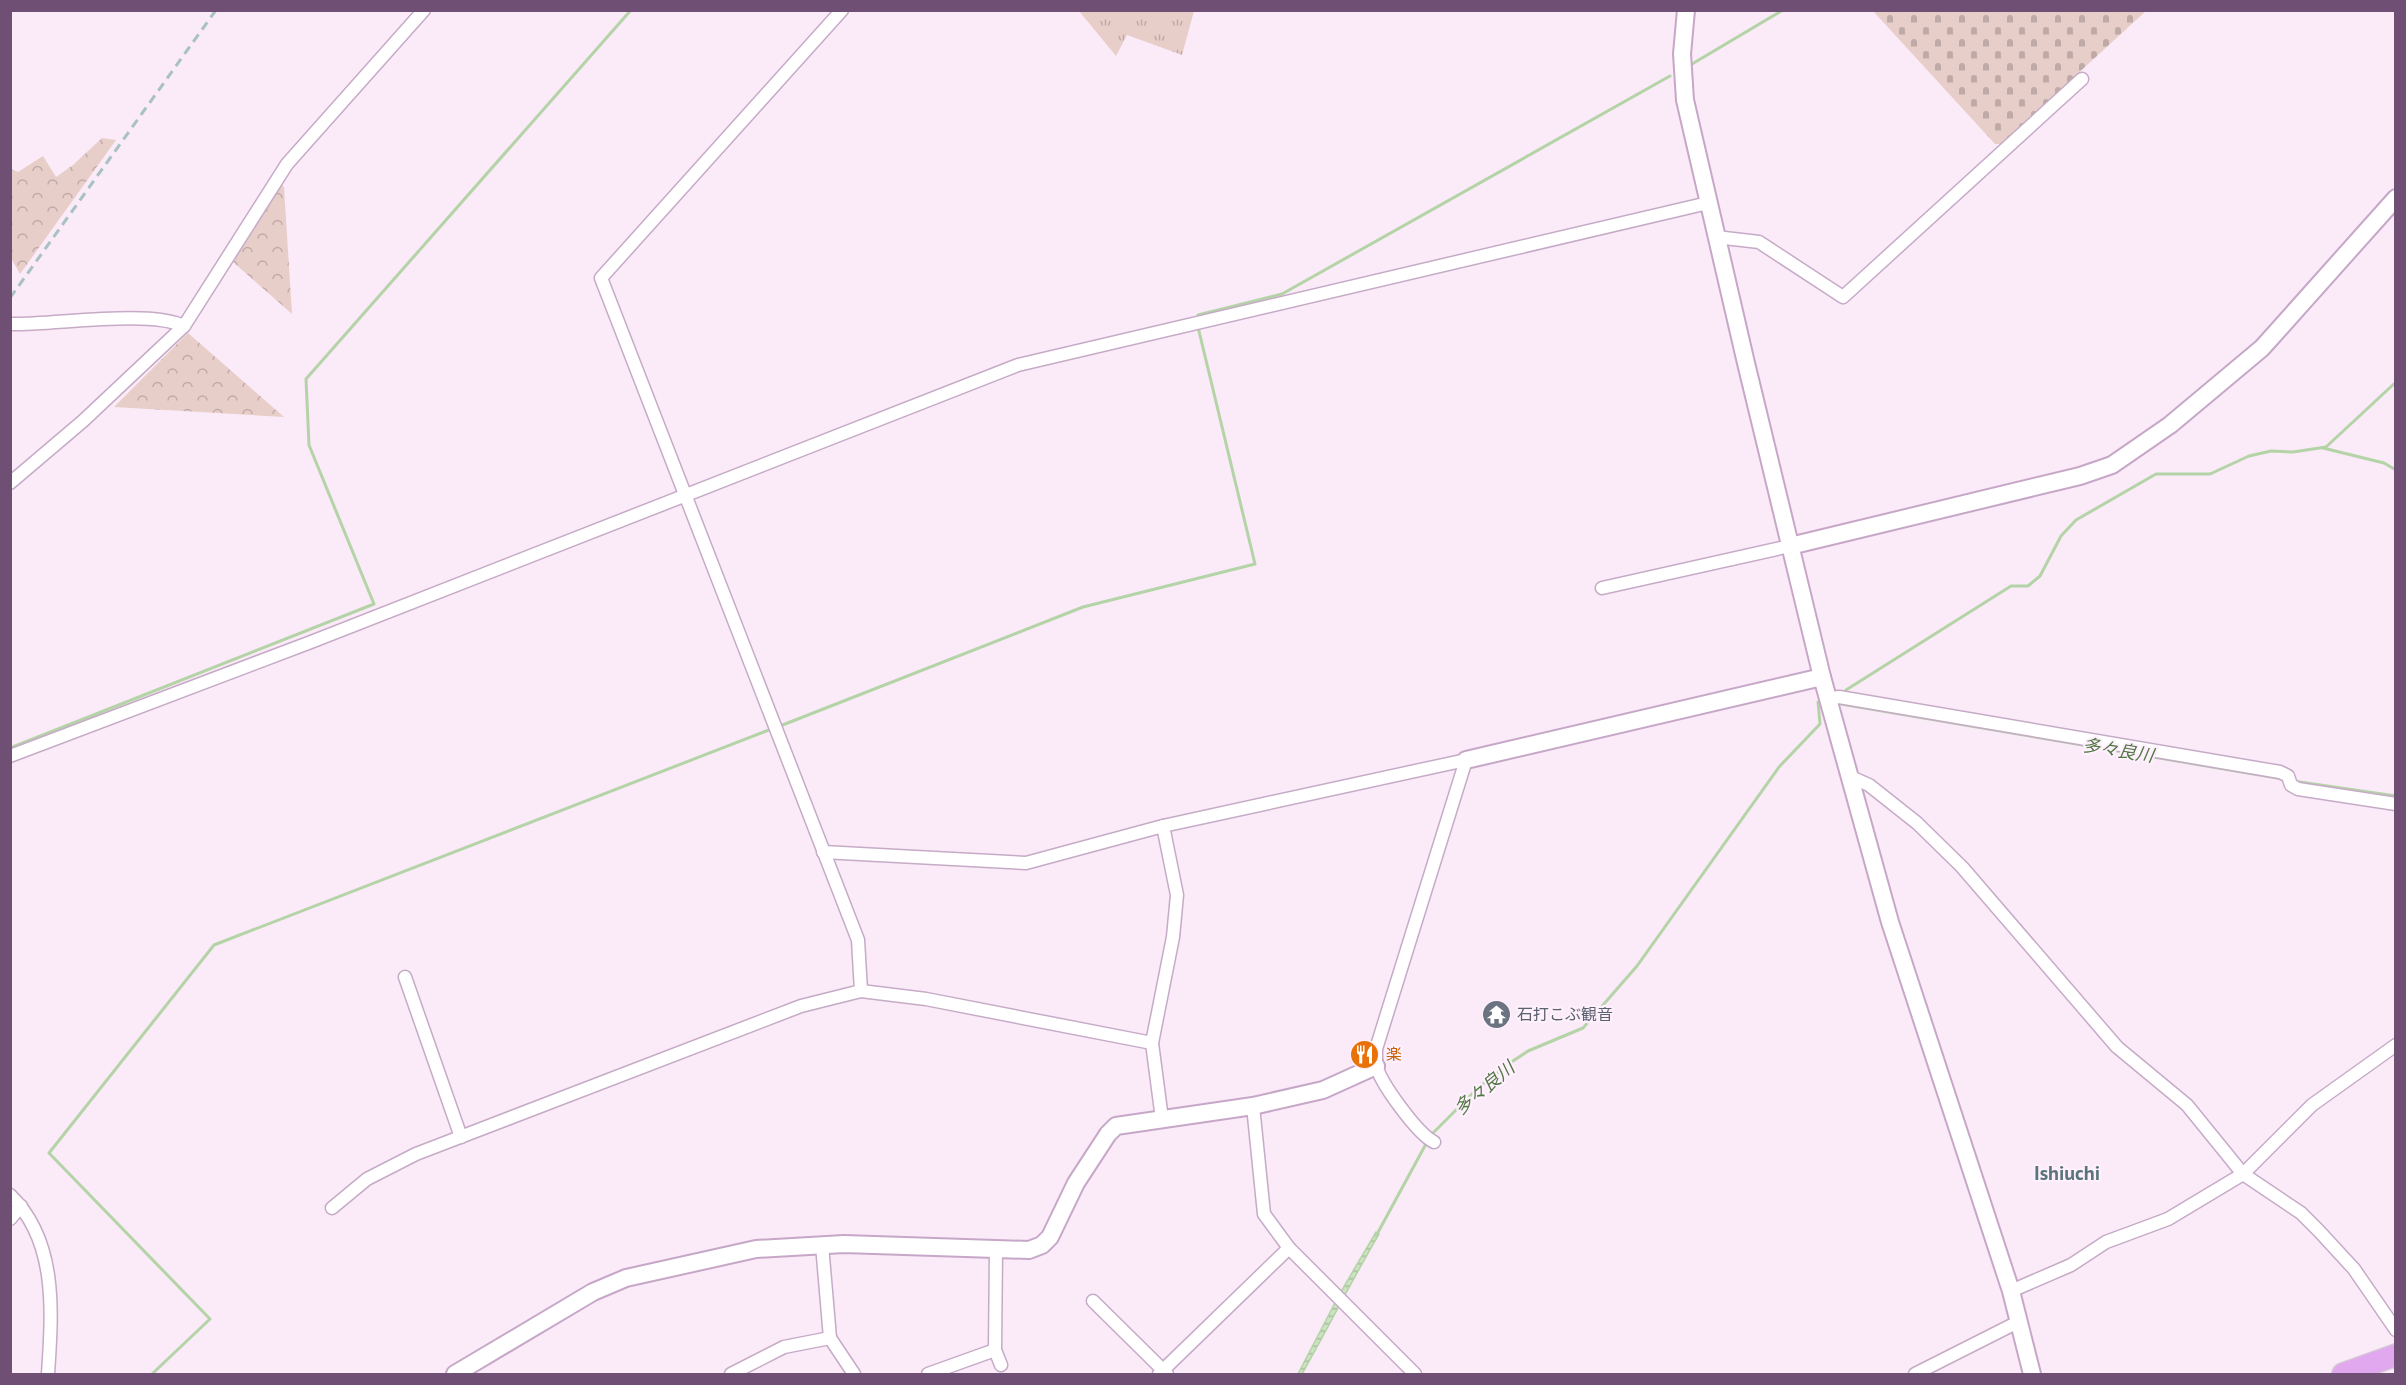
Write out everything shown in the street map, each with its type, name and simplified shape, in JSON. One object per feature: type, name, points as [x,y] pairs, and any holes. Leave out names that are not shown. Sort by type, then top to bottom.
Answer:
[{"type":"highway","points":[[2343,1374],[2372,1370],[2396,1355]]},
{"type":"street","points":[[10,483],[91,414],[184,326],[287,164],[424,10]]},
{"type":"street","points":[[842,10],[601,278],[858,940],[861,991]]},
{"type":"street","points":[[1686,10],[1682,41],[1684,88],[1708,203],[1822,677],[1890,922],[2011,1291],[2032,1374]]},
{"type":"street","points":[[1716,237],[1759,242],[1843,297],[2082,79]]},
{"type":"street","points":[[1602,588],[1790,546],[2080,476],[2112,465],[2170,425],[2262,348],[2396,198]]},
{"type":"street","points":[[10,756],[311,642],[1018,365],[1708,203]]},
{"type":"street","points":[[10,324],[124,319],[175,322],[184,326]]},
{"type":"street","points":[[823,852],[1026,863],[1163,826],[1466,760],[1822,677]]},
{"type":"street","points":[[1828,699],[1839,697],[2280,772],[2288,776],[2291,784],[2298,789],[2396,804]]},
{"type":"street","points":[[1434,1142],[1423,1137],[1395,1100],[1376,1066],[1376,1049],[1466,760]]},
{"type":"street","points":[[1851,777],[1869,785],[1917,823],[1962,867],[2117,1047],[2187,1106],[2243,1174],[2301,1213],[2319,1231],[2354,1269],[2396,1330]]},
{"type":"street","points":[[1162,1119],[1152,1043],[1173,938],[1177,895],[1163,826]]},
{"type":"street","points":[[405,977],[461,1137]]},
{"type":"street","points":[[332,1208],[367,1179],[416,1154],[801,1006],[861,991],[926,999],[1152,1043]]},
{"type":"street","points":[[2011,1291],[2071,1264],[2106,1242],[2168,1219],[2243,1174],[2312,1105],[2396,1045]]},
{"type":"street","points":[[455,1374],[593,1292],[627,1278],[756,1249],[822,1245],[1029,1250],[1042,1245],[1050,1237],[1076,1183],[1108,1134],[1116,1126],[1253,1106],[1323,1090],[1376,1066]]},
{"type":"street","points":[[1253,1106],[1264,1214],[1289,1248],[1414,1374]]},
{"type":"street","points":[[10,1195],[34,1224],[45,1250],[50,1294],[48,1374]]},
{"type":"street","points":[[10,1219],[21,1206]]},
{"type":"street","points":[[822,1245],[831,1338],[854,1374]]},
{"type":"street","points":[[1093,1301],[1163,1373],[1289,1248]]},
{"type":"street","points":[[996,1250],[995,1350],[1001,1365]]},
{"type":"street","points":[[1915,1374],[2020,1321]]},
{"type":"street","points":[[731,1374],[784,1347],[831,1338]]},
{"type":"street","points":[[928,1374],[995,1350]]},
{"type":"green space","points":[[1079,11],[1194,11],[1182,55],[1127,35],[1116,56]]},
{"type":"green space","points":[[1873,11],[2146,11],[2001,144],[1995,144]]},
{"type":"green space","points":[[102,138],[116,140],[20,274],[11,258],[11,169],[18,172],[43,156],[56,177],[73,165]]},
{"type":"green space","points":[[281,184],[284,187],[292,314],[233,262]]},
{"type":"green space","points":[[188,333],[284,417],[114,407]]},
{"type":"shaded area","points":[[1376,1232],[1379,1234],[1312,1357],[1302,1374],[1298,1374],[1339,1295]]},
{"type":"waterway","points":[[10,748],[374,604],[309,445],[306,379],[631,10]]},
{"type":"waterway","points":[[1692,64],[1783,10]]},
{"type":"waterway","points":[[1198,321],[1198,315],[1282,294],[1670,76]]},
{"type":"waterway","points":[[780,726],[1083,607],[1255,564],[1198,327]]},
{"type":"waterway","points":[[1846,690],[2011,586],[2028,586],[2040,576],[2061,536],[2076,520],[2156,474],[2210,474],[2249,456],[2271,451],[2293,452],[2326,447],[2396,382]]},
{"type":"waterway","points":[[2323,448],[2384,463],[2396,470]]},
{"type":"waterway","name":"多々良川","points":[[1430,1136],[1478,1088],[1513,1061],[1528,1051],[1583,1028],[1637,966],[1779,767],[1820,724],[1818,702]]},
{"type":"waterway","name":"多々良川","points":[[1841,704],[2283,779]]},
{"type":"waterway","points":[[152,1374],[210,1319],[49,1153],[214,945],[774,728]]},
{"type":"waterway","name":"多々良川","points":[[2293,781],[2396,796]]},
{"type":"waterway","name":"多々良川","points":[[1376,1236],[1427,1142]]},
{"type":"railway","points":[[10,298],[216,10]]},
{"type":"place","name":"石打こぶ観音","points":[[1496,1014]]},
{"type":"place","name":"楽","points":[[1365,1054]]},
{"type":"district","name":"Ishiuchi","points":[[2067,1173]]}]
